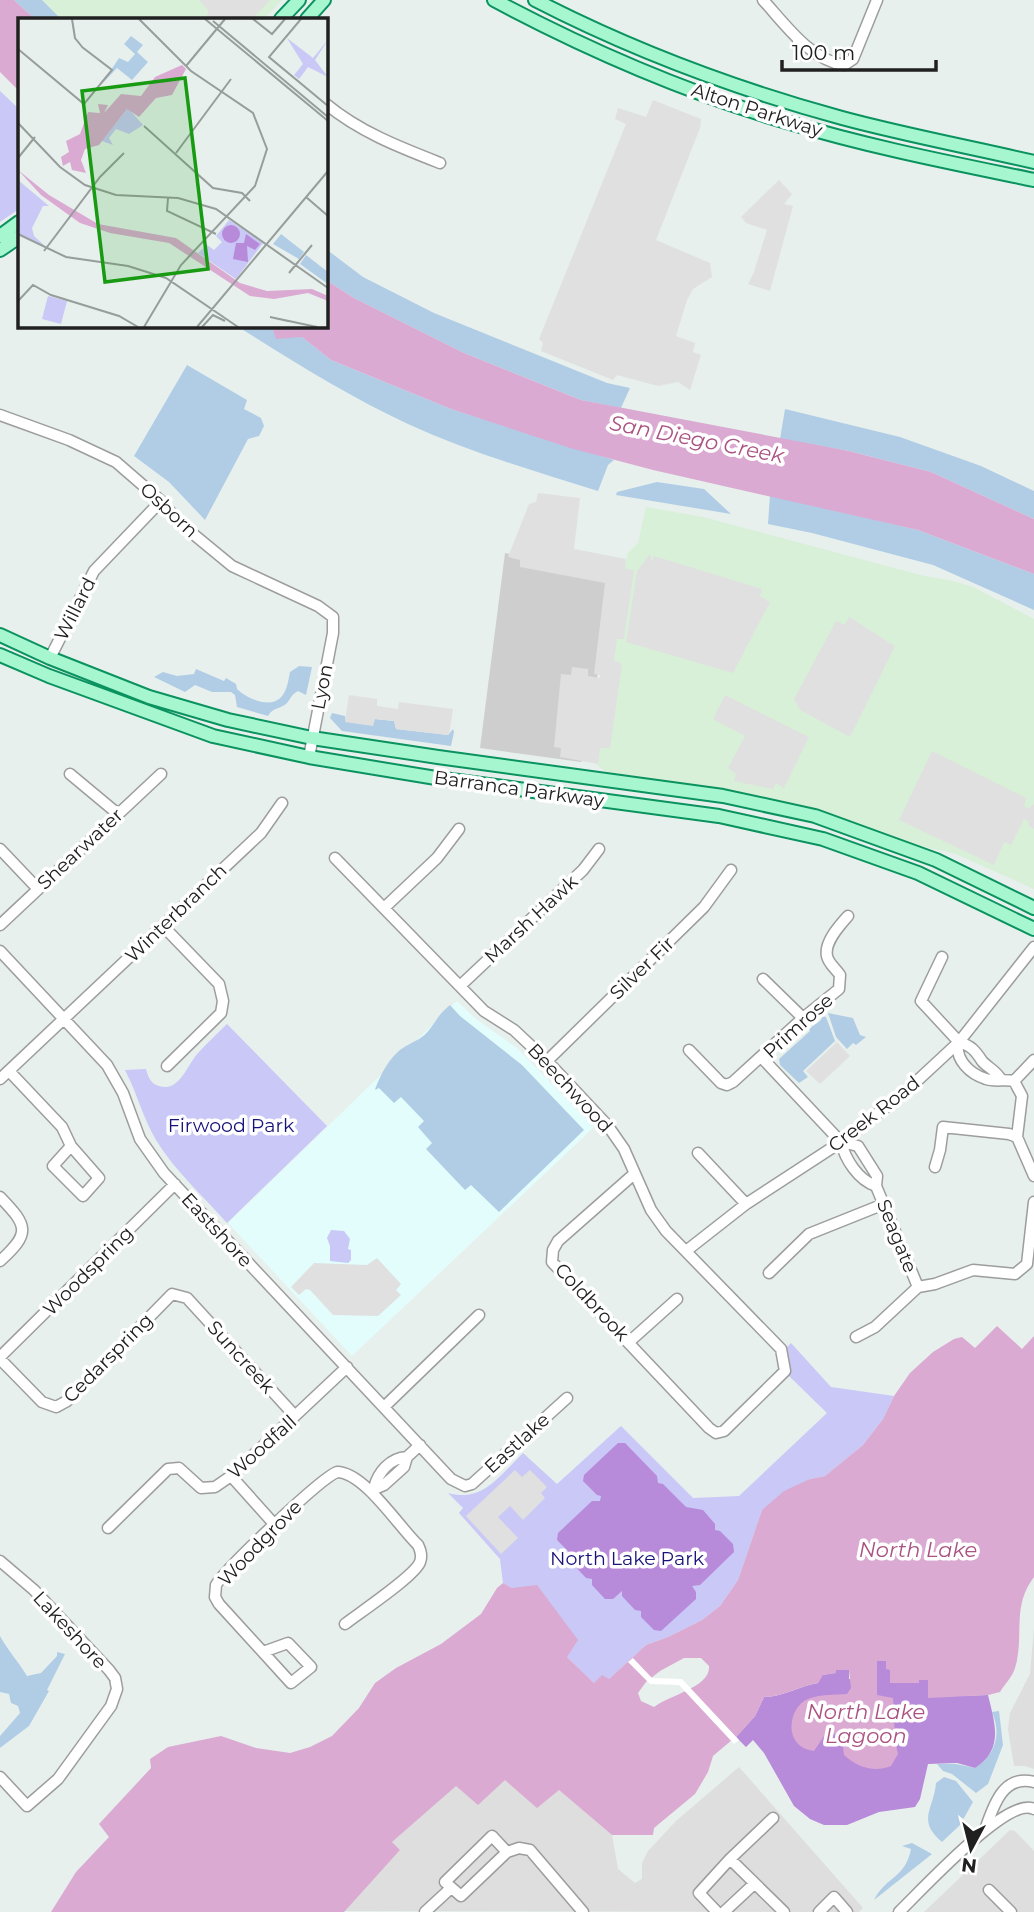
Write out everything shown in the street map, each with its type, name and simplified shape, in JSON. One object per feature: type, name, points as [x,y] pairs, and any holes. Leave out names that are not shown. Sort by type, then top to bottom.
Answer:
[{"type":"main road","points":[[282,18],[299,0]]},
{"type":"main road","points":[[307,18],[324,0]]},
{"type":"main road","name":"Alton Parkway","points":[[494,0],[601,52],[683,86],[786,122],[905,153],[1034,180]]},
{"type":"main road","name":"Alton Parkway","points":[[535,0],[636,47],[746,89],[852,121],[1034,162]]},
{"type":"main road","points":[[0,236],[18,223]]},
{"type":"main road","points":[[0,250],[18,238]]},
{"type":"main road","name":"Barranca Parkway","points":[[0,635],[50,658],[163,701],[228,720],[312,738],[723,796],[827,820],[936,860],[1034,908]]},
{"type":"main road","name":"Barranca Parkway","points":[[0,655],[49,676],[213,736],[309,757],[436,778],[719,816],[822,839],[918,873],[1034,929]]},
{"type":"main road","points":[[660,808],[664,787]]},
{"type":"street","points":[[763,0],[807,47],[832,63],[844,65],[853,59],[877,0]]},
{"type":"street","points":[[327,105],[360,129],[392,145],[440,163]]},
{"type":"street","name":"Osborn","points":[[0,415],[69,440],[116,462],[161,501],[181,524],[232,566],[318,606],[333,617]]},
{"type":"street","name":"Willard","points":[[50,658],[94,570],[161,501]]},
{"type":"street","name":"Lyon","points":[[309,757],[333,633],[333,617]]},
{"type":"street","points":[[70,774],[118,814]]},
{"type":"street","name":"Shearwater","points":[[0,925],[161,774]]},
{"type":"street","name":"Winterbranch","points":[[0,1079],[261,833],[282,803]]},
{"type":"street","points":[[384,908],[437,859],[459,829]]},
{"type":"street","points":[[0,849],[38,888]]},
{"type":"street","name":"Marsh Hawk","points":[[460,986],[583,870],[600,849]]},
{"type":"street","name":"Beechwood","points":[[335,858],[484,1010],[514,1030],[608,1126],[624,1149],[651,1210],[686,1251],[781,1349],[785,1371],[730,1427],[716,1433]]},
{"type":"street","name":"Silver Fir","points":[[547,1061],[704,907],[731,870]]},
{"type":"street","name":"Primrose","points":[[689,1049],[721,1083],[733,1083],[841,985],[840,975],[830,963],[827,952],[835,931],[848,916]]},
{"type":"street","points":[[163,926],[219,984],[223,1001],[221,1013],[167,1066]]},
{"type":"street","name":"Creek Road","points":[[686,1251],[746,1204],[841,1142],[904,1093],[958,1042],[1034,947]]},
{"type":"street","name":"Eastshore","points":[[0,951],[107,1065],[118,1081],[140,1139],[175,1184],[451,1479],[466,1486]]},
{"type":"street","points":[[942,957],[921,1001],[958,1042],[969,1045],[1000,1078]]},
{"type":"street","points":[[763,979],[803,1018]]},
{"type":"street","points":[[958,1042],[960,1061],[975,1074],[985,1079],[1014,1081],[1020,1088],[1022,1096],[1017,1137],[1034,1176]]},
{"type":"street","points":[[762,1058],[841,1142],[858,1146],[870,1164],[859,1173]]},
{"type":"street","points":[[1014,1081],[1034,1060]]},
{"type":"street","points":[[975,1074],[986,1064]]},
{"type":"street","points":[[9,1071],[62,1127],[71,1146],[99,1178],[83,1196],[53,1166],[71,1146]]},
{"type":"street","points":[[935,1167],[943,1127],[1009,1133],[1017,1137]]},
{"type":"street","name":"Seagate","points":[[841,1142],[844,1157],[870,1184],[876,1186]]},
{"type":"street","points":[[698,1153],[746,1204]]},
{"type":"street","name":"Seagate","points":[[870,1164],[877,1176],[876,1186],[918,1287]]},
{"type":"street","name":"Coldbrook","points":[[634,1174],[558,1241],[551,1256],[552,1262],[716,1433]]},
{"type":"street","name":"Woodspring","points":[[0,1358],[175,1184]]},
{"type":"street","points":[[0,1197],[18,1216],[22,1228],[17,1245],[0,1261]]},
{"type":"street","points":[[856,1337],[875,1327],[918,1287],[935,1284],[973,1270],[1015,1274],[1027,1264],[1034,1202]]},
{"type":"street","points":[[769,1273],[810,1234],[884,1204]]},
{"type":"street","name":"Cedarspring","points":[[0,1358],[42,1402],[56,1407],[67,1401],[172,1294],[187,1298]]},
{"type":"street","name":"Suncreek","points":[[187,1298],[295,1416]]},
{"type":"street","points":[[629,1342],[677,1298]]},
{"type":"street","points":[[384,1406],[479,1315]]},
{"type":"street","name":"Woodfall","points":[[108,1528],[168,1469],[179,1468],[201,1488],[215,1487],[231,1476],[347,1367]]},
{"type":"street","name":"Eastlake","points":[[466,1486],[472,1484],[566,1398]]},
{"type":"street","points":[[345,1624],[410,1574],[420,1562],[421,1551],[418,1545],[372,1489],[377,1476],[397,1458],[407,1457],[420,1445]]},
{"type":"street","name":"Woodgrove","points":[[263,1652],[288,1643],[311,1667],[291,1683],[219,1604],[215,1590],[219,1580],[326,1479],[338,1472],[349,1474],[372,1489]]},
{"type":"street","points":[[231,1476],[275,1525]]},
{"type":"street","name":"Lakeshore","points":[[0,1561],[34,1590],[109,1670],[115,1678],[117,1689],[111,1706],[58,1779],[27,1806],[0,1777]]},
{"type":"street","points":[[986,1828],[995,1803],[1004,1789],[1013,1782],[1034,1782]]},
{"type":"street","points":[[900,1912],[986,1828],[1016,1808],[1029,1806],[1034,1809]]},
{"type":"street","points":[[717,1912],[699,1894],[730,1859],[773,1818]]},
{"type":"street","points":[[507,1852],[492,1836],[445,1882],[461,1896],[507,1852],[519,1848],[530,1850],[583,1912]]},
{"type":"street","points":[[730,1859],[784,1912]]},
{"type":"street","points":[[724,1912],[754,1884]]},
{"type":"street","points":[[425,1912],[451,1888]]},
{"type":"street","points":[[989,1890],[1012,1912]]},
{"type":"street","points":[[819,1912],[834,1897],[846,1912]]},
{"type":"street","points":[[701,1912],[708,1903]]},
{"type":"shaded area","points":[[14,0],[42,0],[60,18],[34,18]]},
{"type":"shaded area","points":[[42,0],[282,0],[265,18],[60,18]]},
{"type":"shaded area","points":[[199,0],[270,0],[253,18],[206,18],[209,11]]},
{"type":"shaded area","points":[[653,100],[701,119],[700,128],[656,240],[710,263],[712,277],[693,289],[676,336],[695,343],[693,352],[701,355],[690,390],[678,382],[658,386],[617,375],[613,380],[541,351],[543,343],[539,339],[626,124],[615,119],[618,108],[646,117]]},
{"type":"shaded area","points":[[779,180],[792,194],[784,204],[793,206],[770,291],[748,284],[767,230],[746,223],[741,217]]},
{"type":"shaded area","points":[[327,250],[363,277],[434,313],[607,383],[630,388],[621,408],[581,400],[464,353],[354,298],[327,281]]},
{"type":"shaded area","points":[[239,327],[280,327],[273,330],[302,337],[331,360],[451,409],[614,460],[608,465],[598,491],[431,434],[364,402]]},
{"type":"shaded area","points":[[187,365],[247,400],[244,409],[261,418],[264,426],[259,436],[248,439],[205,520],[169,482],[134,456]]},
{"type":"shaded area","points":[[785,409],[900,437],[981,466],[1034,491],[1034,519],[931,472],[849,451],[780,439]]},
{"type":"shaded area","points":[[657,482],[704,489],[731,514],[616,495],[617,492]]},
{"type":"shaded area","points":[[538,493],[580,498],[574,549],[626,559],[625,569],[634,570],[624,639],[617,639],[614,660],[622,664],[610,748],[600,748],[598,764],[560,757],[561,748],[554,747],[561,674],[571,675],[572,667],[588,669],[588,676],[600,678],[600,675],[594,674],[605,583],[520,567],[520,560],[508,557],[529,504],[536,502]]},
{"type":"shaded area","points":[[770,495],[918,530],[1034,574],[1034,610],[933,565],[768,524]]},
{"type":"shaded area","points":[[646,507],[703,517],[924,576],[949,580],[973,587],[1034,619],[1034,889],[956,854],[921,846],[844,819],[784,803],[689,784],[606,772],[597,765],[627,554],[638,543]]},
{"type":"shaded area","points":[[505,553],[612,572],[586,757],[581,762],[480,748]]},
{"type":"shaded area","points":[[650,554],[652,562],[654,556],[762,589],[760,596],[770,602],[733,673],[626,642],[637,571]]},
{"type":"shaded area","points":[[849,617],[895,646],[850,737],[800,710],[794,699],[836,621],[845,625]]},
{"type":"shaded area","points":[[299,666],[312,667],[306,695],[298,691],[287,703],[268,716],[237,707],[235,695],[231,692],[212,692],[195,685],[185,692],[154,677],[163,672],[177,676],[194,674],[196,669],[224,681],[226,678],[236,684],[237,689],[246,696],[257,701],[274,702],[284,694],[290,672]]},
{"type":"shaded area","points":[[349,695],[377,699],[377,706],[398,709],[399,702],[453,709],[449,735],[396,729],[394,721],[375,719],[373,726],[345,722]]},
{"type":"shaded area","points":[[725,695],[809,737],[784,788],[776,783],[773,789],[734,781],[736,774],[728,768],[745,736],[713,719]]},
{"type":"shaded area","points":[[332,713],[345,716],[346,722],[375,719],[394,721],[396,729],[448,735],[453,729],[451,746],[342,731],[330,718]]},
{"type":"shaded area","points":[[932,751],[1026,798],[1024,806],[1028,809],[1034,804],[1034,829],[1024,819],[1011,845],[1004,842],[994,865],[899,820]]},
{"type":"shaded area","points":[[457,1001],[476,1019],[517,1048],[594,1127],[352,1356],[228,1223]]},
{"type":"shaded area","points":[[450,1005],[522,1065],[584,1130],[499,1212],[471,1185],[465,1190],[426,1149],[432,1143],[418,1127],[424,1121],[401,1097],[394,1103],[379,1088],[375,1090],[391,1059],[424,1035]]},
{"type":"shaded area","points":[[828,1013],[853,1018],[860,1035],[866,1037],[847,1049],[836,1037]]},
{"type":"shaded area","points":[[822,1016],[826,1017],[835,1041],[803,1071],[808,1077],[799,1083],[780,1065],[779,1059],[821,1020]]},
{"type":"shaded area","points":[[837,1042],[850,1056],[820,1084],[806,1071]]},
{"type":"shaded area","points":[[377,1258],[401,1284],[396,1290],[401,1295],[378,1316],[333,1315],[310,1290],[306,1289],[299,1295],[291,1287],[314,1263],[367,1265]]},
{"type":"shaded area","points":[[515,1470],[522,1477],[530,1470],[547,1487],[541,1493],[545,1498],[523,1520],[510,1506],[498,1517],[518,1538],[501,1554],[466,1516]]},
{"type":"shaded area","points":[[1034,1629],[1034,1769],[1014,1766],[1008,1729],[1010,1713],[1030,1674]]},
{"type":"shaded area","points":[[0,1636],[27,1676],[41,1673],[57,1656],[57,1652],[65,1654],[47,1690],[49,1691],[29,1726],[0,1748],[0,1736],[20,1713],[18,1706],[11,1703],[9,1694],[0,1692]]},
{"type":"shaded area","points":[[999,1711],[1003,1745],[988,1784],[976,1793],[937,1764],[975,1768],[982,1763],[995,1744],[996,1729],[992,1712]]},
{"type":"shaded area","points":[[739,1767],[863,1908],[859,1912],[343,1911],[400,1850],[392,1842],[456,1785],[505,1779],[559,1790],[612,1835],[618,1869],[635,1883],[642,1879],[642,1863],[648,1851],[676,1821]]},
{"type":"shaded area","points":[[944,1777],[956,1781],[973,1802],[960,1825],[942,1842],[930,1827],[928,1814],[936,1783]]},
{"type":"shaded area","points":[[1010,1830],[1015,1831],[1034,1851],[1034,1912],[924,1912]]},
{"type":"shaded area","points":[[912,1843],[932,1854],[874,1900],[884,1886],[900,1872],[908,1859],[911,1849],[902,1846]]},
{"type":"green space","points":[[0,91],[18,108],[18,210],[0,222]]},
{"type":"green space","name":"Firwood Park","points":[[227,1024],[327,1126],[227,1223],[163,1151],[147,1123],[125,1070],[146,1069],[154,1084],[166,1087],[172,1085]]},
{"type":"green space","points":[[331,1230],[344,1231],[350,1239],[348,1249],[351,1250],[351,1260],[348,1263],[330,1261],[327,1238]]},
{"type":"green space","name":"North Lake Park","points":[[791,1343],[831,1387],[894,1396],[883,1419],[863,1445],[825,1476],[810,1479],[762,1510],[738,1580],[720,1606],[702,1620],[646,1645],[609,1679],[594,1683],[567,1657],[512,1588],[503,1583],[500,1559],[459,1513],[463,1508],[448,1493],[460,1495],[481,1491],[523,1453],[557,1484],[621,1426],[693,1498],[739,1496],[827,1413],[789,1376],[787,1347]]},
{"type":"green space","points":[[618,1443],[625,1443],[657,1476],[658,1483],[663,1484],[686,1507],[703,1510],[715,1524],[715,1530],[720,1531],[733,1544],[734,1552],[700,1585],[692,1586],[696,1599],[661,1631],[654,1630],[641,1617],[641,1611],[635,1610],[622,1596],[622,1591],[613,1599],[605,1599],[592,1585],[592,1579],[586,1578],[572,1563],[575,1555],[557,1540],[558,1533],[592,1501],[600,1501],[601,1496],[583,1481],[584,1475]]},
{"type":"green space","points":[[876,1661],[887,1661],[890,1683],[919,1683],[918,1679],[928,1680],[928,1697],[988,1695],[995,1726],[994,1744],[984,1761],[975,1768],[957,1763],[928,1764],[920,1799],[915,1807],[879,1812],[847,1825],[824,1825],[810,1819],[794,1806],[764,1753],[753,1740],[746,1747],[736,1737],[755,1716],[764,1697],[818,1683],[822,1675],[835,1673],[835,1670],[849,1670],[849,1679],[876,1681]]},
{"type":"water","points":[[0,0],[14,0],[34,18],[18,18],[18,90],[0,72]]},
{"type":"water","name":"San Diego Creek","points":[[327,281],[354,298],[464,353],[581,400],[849,451],[931,472],[1034,519],[1034,574],[918,530],[653,470],[570,448],[451,409],[331,360],[302,337],[276,339],[273,330],[280,327],[327,327]]},
{"type":"water","name":"North Lake","points":[[997,1326],[1022,1349],[1034,1336],[1034,1577],[1023,1599],[1015,1668],[1000,1692],[928,1698],[928,1680],[919,1680],[919,1683],[890,1683],[890,1670],[886,1669],[886,1661],[877,1661],[877,1695],[893,1698],[898,1754],[891,1766],[872,1769],[854,1763],[844,1755],[842,1738],[833,1733],[824,1736],[814,1751],[797,1742],[792,1727],[796,1710],[801,1703],[817,1696],[847,1694],[851,1688],[849,1670],[836,1670],[836,1673],[823,1675],[818,1683],[764,1697],[755,1716],[713,1756],[708,1772],[695,1794],[654,1828],[653,1835],[612,1835],[559,1790],[537,1808],[505,1780],[478,1805],[456,1786],[392,1842],[400,1850],[344,1912],[51,1912],[76,1872],[109,1837],[99,1824],[151,1768],[150,1759],[168,1747],[221,1736],[256,1748],[290,1753],[310,1747],[332,1736],[359,1708],[375,1683],[396,1668],[441,1644],[481,1614],[503,1583],[512,1588],[537,1585],[578,1640],[567,1657],[594,1683],[602,1675],[609,1679],[646,1645],[702,1620],[720,1606],[738,1580],[762,1510],[784,1491],[810,1479],[825,1476],[863,1445],[883,1419],[894,1396],[910,1373],[933,1352],[962,1337],[975,1348]],"holes":[[[684,1658],[701,1658],[709,1666],[703,1680],[654,1707],[641,1701],[638,1693],[646,1682],[660,1671]]]},
{"type":"pier","points":[[633,1658],[652,1678],[682,1679],[739,1740],[734,1744],[679,1685],[650,1684],[628,1662]]},
{"type":"water label","name":"North Lake Lagoon","points":[[866,1723]]}]
